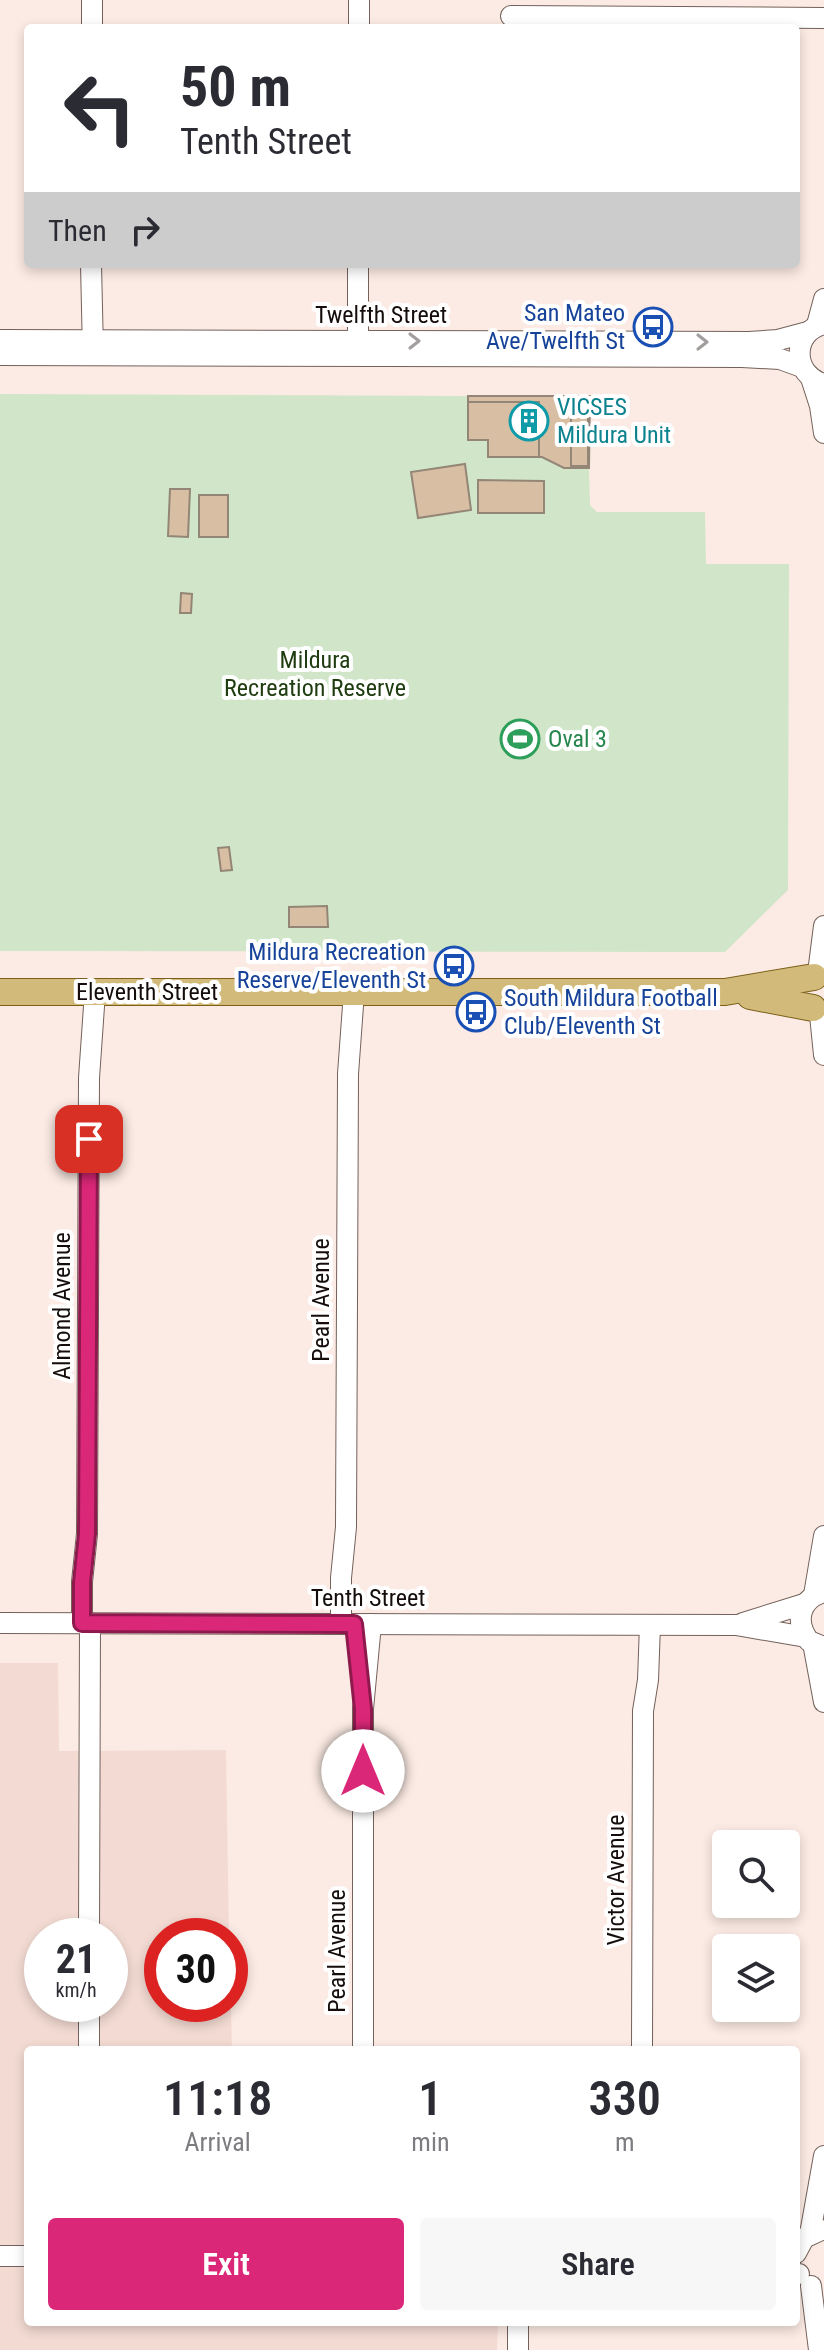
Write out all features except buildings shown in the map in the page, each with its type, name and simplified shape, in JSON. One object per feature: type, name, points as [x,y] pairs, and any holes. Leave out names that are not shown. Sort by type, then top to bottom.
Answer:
[{"type":"main road","name":"Eleventh Street","points":[[0,992],[725,992],[819,973]]},
{"type":"main road","points":[[819,973],[808,992],[819,1013]]},
{"type":"main road","name":"Eleventh Street","points":[[725,992],[819,1013]]},
{"type":"street","points":[[92,0],[92,24]]},
{"type":"street","points":[[359,0],[359,24]]},
{"type":"street","points":[[511,16],[824,18]]},
{"type":"street","points":[[91,268],[93,348]]},
{"type":"street","points":[[358,268],[358,349]]},
{"type":"street","points":[[824,299],[817,327],[799,348],[812,376],[824,433]]},
{"type":"street","name":"Twelfth Street","points":[[358,349],[749,342],[778,340],[817,327]]},
{"type":"street","name":"Twelfth Street","points":[[0,340],[93,348]]},
{"type":"street","name":"Twelfth Street","points":[[0,355],[93,348],[358,349],[770,358],[812,376]]},
{"type":"street","points":[[819,973],[824,926]]},
{"type":"street","name":"Almond Avenue","points":[[89,992],[87,1534],[82,1582],[89,1623],[89,1918]]},
{"type":"street","name":"Pearl Avenue","points":[[348,992],[346,1527],[363,1709],[363,2046]]},
{"type":"street","points":[[819,1013],[824,1055]]},
{"type":"street","points":[[824,1536],[814,1597],[800,1621],[814,1642],[824,1702]]},
{"type":"street","name":"Tenth Street","points":[[736,1625],[814,1597]]},
{"type":"street","name":"Tenth Street","points":[[0,1623],[736,1625],[814,1642]]},
{"type":"street","name":"Victor Avenue","points":[[642,2046],[643,1711],[648,1680],[643,1625]]},
{"type":"street","points":[[89,2022],[89,2046]]},
{"type":"street","points":[[819,2350],[805,2260],[824,2156]]},
{"type":"street","points":[[0,2256],[24,2256]]},
{"type":"street","points":[[518,2326],[518,2350]]},
{"type":"shaded area","points":[[0,1663],[58,1663],[59,1751],[226,1750],[229,1918],[144,1918],[144,2022],[231,2022],[232,2046],[24,2046],[24,2326],[498,2326],[497,2350],[0,2350]]},
{"type":"green space","name":"Mildura Recreation Reserve","points":[[0,394],[468,396],[468,440],[488,440],[542,457],[564,468],[589,468],[590,505],[597,512],[705,512],[706,564],[789,564],[788,890],[725,952],[0,951]]},
{"type":"place","name":"San Mateo Ave/Twelfth St","points":[[653,327]]},
{"type":"place","name":"VICSES Mildura Unit","points":[[529,421]]},
{"type":"place","name":"Oval 3","points":[[520,739]]},
{"type":"place","name":"Mildura Recreation Reserve/Eleventh St","points":[[454,966]]},
{"type":"place","name":"South Mildura Football Club/Eleventh St","points":[[476,1012]]},
{"type":"route","points":[[89,1139],[87,1534],[82,1623],[354,1624],[363,1709],[363,1771]]}]
